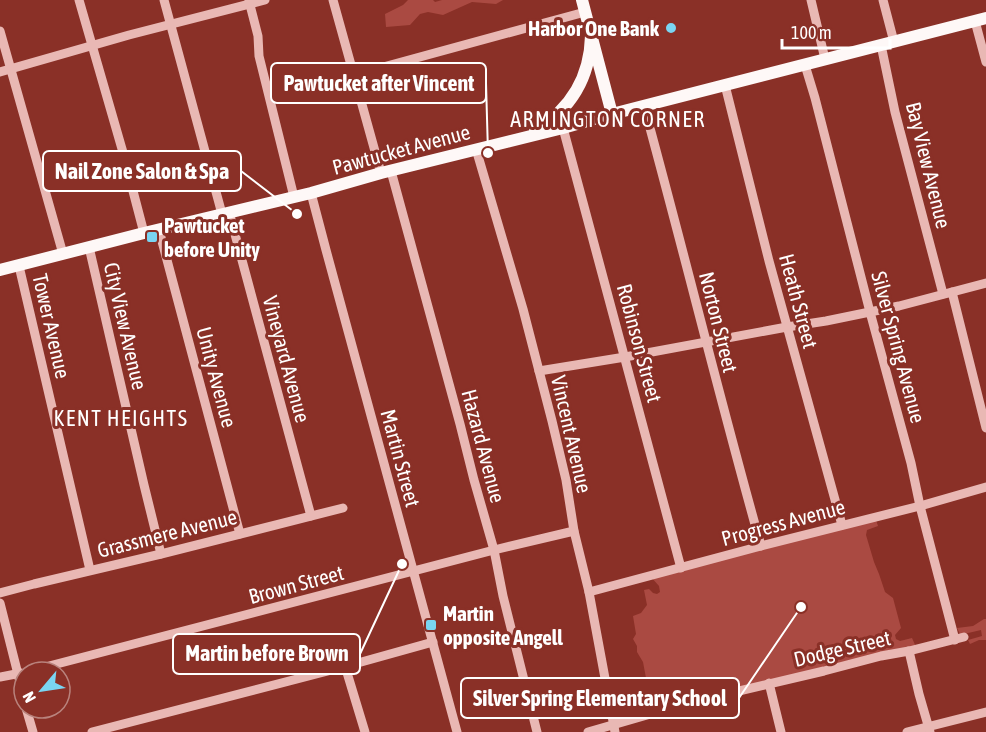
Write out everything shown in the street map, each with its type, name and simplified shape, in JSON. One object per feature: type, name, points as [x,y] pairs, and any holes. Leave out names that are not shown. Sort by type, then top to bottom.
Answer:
[{"type":"main road","points":[[583,6],[612,114]]},
{"type":"main road","name":"Pawtucket Avenue","points":[[0,270],[311,193],[980,19]]},
{"type":"main road","points":[[529,136],[557,116],[573,97],[585,69],[591,36]]},
{"type":"street","points":[[79,0],[144,233]]},
{"type":"street","name":"Vineyard Avenue","points":[[164,0],[311,516]]},
{"type":"street","points":[[0,72],[250,2],[265,0]]},
{"type":"street","name":"Hazard Avenue","points":[[333,0],[457,413],[494,550],[503,596],[537,732]]},
{"type":"street","points":[[811,0],[825,59]]},
{"type":"street","name":"Bay View Avenue","points":[[883,0],[896,112],[986,428]]},
{"type":"street","points":[[250,2],[258,36],[259,56],[294,197]]},
{"type":"street","points":[[354,75],[583,6]]},
{"type":"street","points":[[980,19],[986,62]]},
{"type":"street","points":[[0,31],[63,254]]},
{"type":"street","name":"Silver Spring Avenue","points":[[805,64],[911,463],[920,506],[960,639]]},
{"type":"street","name":"Heath Street","points":[[725,85],[787,327],[842,525]]},
{"type":"street","name":"Norton Street","points":[[644,106],[705,343],[761,546]]},
{"type":"street","name":"Robinson Street","points":[[563,128],[681,568]]},
{"type":"street","name":"Vincent Avenue","points":[[476,149],[523,309],[566,480],[574,531],[589,592],[614,728]]},
{"type":"street","name":"Martin Street","points":[[311,193],[457,732]]},
{"type":"street","name":"Unity Avenue","points":[[159,230],[240,534]]},
{"type":"street","name":"City View Avenue","points":[[89,247],[161,554]]},
{"type":"street","name":"Tower Avenue","points":[[19,266],[90,570]]},
{"type":"street","points":[[539,371],[870,312],[986,283]]},
{"type":"street","name":"Progress Avenue","points":[[589,592],[920,506],[986,486]]},
{"type":"street","name":"Grassmere Avenue","points":[[0,593],[342,508]]},
{"type":"street","name":"Brown Street","points":[[72,660],[574,531]]},
{"type":"street","points":[[0,603],[19,660]]},
{"type":"street","name":"Dodge Street","points":[[588,732],[614,728],[692,702],[960,639]]},
{"type":"street","points":[[92,732],[433,642]]},
{"type":"street","points":[[909,651],[929,730]]},
{"type":"street","points":[[345,666],[364,732]]},
{"type":"street","points":[[769,683],[781,732]]},
{"type":"street","points":[[907,732],[929,730],[986,712]]},
{"type":"shaded area","points":[[408,0],[433,0],[435,2],[503,0],[496,4],[472,2],[443,15],[428,12],[420,14],[410,25],[386,27],[385,14]]},
{"type":"shaded area","points":[[875,517],[878,526],[867,530],[866,535],[885,592],[893,598],[901,628],[895,635],[896,639],[900,641],[912,638],[916,647],[663,706],[660,704],[667,696],[669,686],[664,680],[646,678],[643,662],[633,639],[636,634],[633,616],[641,613],[647,605],[644,590],[649,589],[657,594],[660,592],[659,586],[651,577]]},
{"type":"shaded area","points":[[986,619],[986,640],[970,644],[968,640],[982,636],[981,630],[960,634],[957,628],[973,626]]},
{"type":"place","name":"Harbor One Bank","points":[[671,28]]},
{"type":"place","name":"Pawtucket after Vincent","points":[[488,153]]},
{"type":"place","name":"Nail Zone Salon & Spa","points":[[297,214]]},
{"type":"place","name":"Pawtucket before Unity","points":[[152,237]]},
{"type":"place","name":"Martin before Brown","points":[[402,564]]},
{"type":"place","name":"Silver Spring Elementary School","points":[[801,607]]},
{"type":"place","name":"Martin opposite Angell","points":[[431,625]]},
{"type":"district","name":"ARMINGTON CORNER","points":[[608,119]]},
{"type":"district","name":"KENT HEIGHTS","points":[[121,418]]}]
